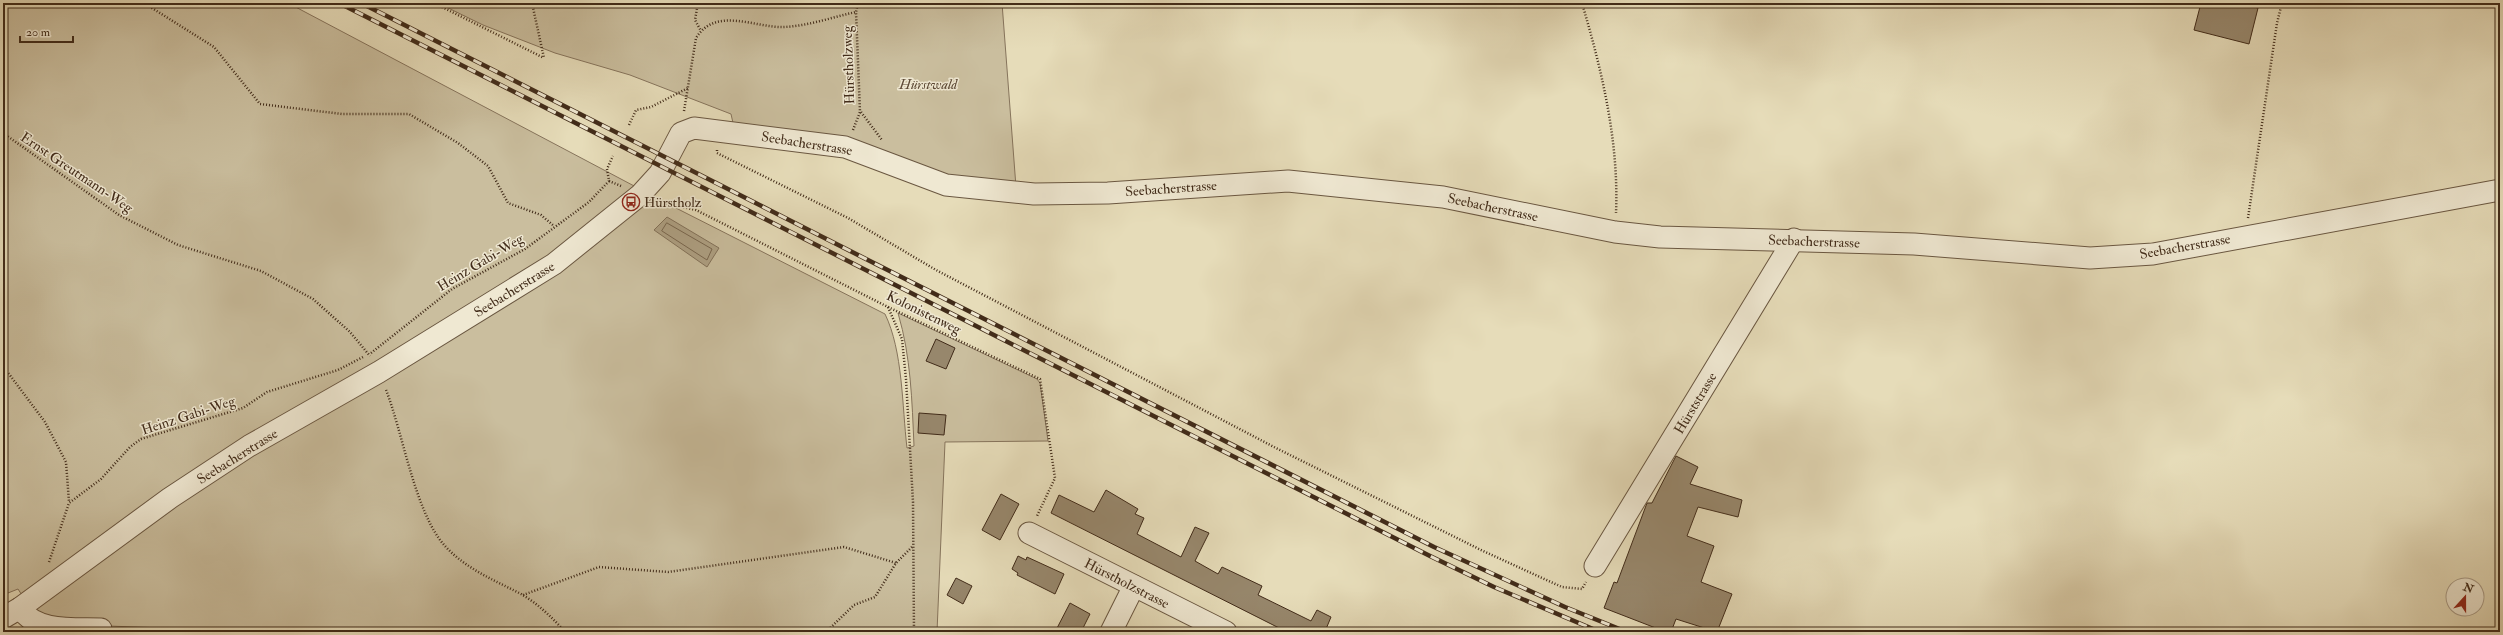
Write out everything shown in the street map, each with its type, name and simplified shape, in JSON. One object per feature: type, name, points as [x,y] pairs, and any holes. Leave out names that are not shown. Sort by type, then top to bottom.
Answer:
[{"type":"street","name":"Seebacherstrasse","points":[[12,613],[170,498],[249,446],[379,372],[554,264],[640,195],[660,173],[681,134],[694,128],[845,147],[946,184],[1034,194],[1108,193],[1288,181],[1443,197],[1614,232],[1660,237],[1794,239],[1914,244],[2090,258],[2153,254],[2500,190]]},
{"type":"street","name":"Hürststrasse","points":[[1595,566],[1794,239]]},
{"type":"street","name":"Hürstholzstrasse","points":[[1029,533],[1226,632]]},
{"type":"street","points":[[1110,632],[1134,586]]},
{"type":"street","points":[[12,613],[25,616],[47,626],[101,629]]},
{"type":"path","points":[[144,3],[214,47],[260,104],[342,114],[409,114],[458,143],[488,166],[508,203],[541,215],[554,226]]},
{"type":"path","points":[[434,3],[544,58],[532,3]]},
{"type":"path","points":[[698,3],[695,20],[701,30]]},
{"type":"path","name":"Hürstholzweg","points":[[845,147],[860,112],[856,12],[858,3]]},
{"type":"path","points":[[1582,3],[1607,102],[1612,132],[1616,167],[1614,232]]},
{"type":"path","points":[[2246,236],[2277,23],[2282,3]]},
{"type":"path","points":[[681,134],[696,38],[701,30],[715,21],[739,20],[785,27],[856,12]]},
{"type":"path","points":[[629,125],[636,110],[651,107],[689,88]]},
{"type":"path","points":[[719,130],[717,153],[848,218],[936,270],[1080,344],[1274,447],[1469,544],[1562,587],[1582,589],[1595,566]]},
{"type":"path","name":"Ernst Greutmann-Weg","points":[[3,133],[119,215],[178,245],[262,271],[313,299],[350,332],[369,354],[379,372],[395,413],[423,510],[444,545],[480,574],[523,595],[556,621],[565,632]]},
{"type":"path","name":"Heinz Gabi-Weg","points":[[69,503],[101,479],[130,447],[141,439],[243,408],[267,392],[338,370],[369,354],[452,289],[525,249],[554,226],[589,202],[609,181],[607,169],[613,156]]},
{"type":"path","name":"Kolonistenweg","points":[[658,202],[696,210],[888,307],[1040,379],[1055,478],[1029,533]]},
{"type":"path","points":[[888,307],[902,339],[913,502],[914,632]]},
{"type":"path","points":[[3,366],[45,422],[66,462],[69,503],[46,567]]},
{"type":"path","points":[[523,595],[599,567],[668,572],[844,547],[896,563]]},
{"type":"path","points":[[826,632],[854,605],[875,597],[896,563],[913,547]]},
{"type":"path","points":[[101,629],[179,632]]},
{"type":"green space","points":[[3,3],[288,3],[672,206],[885,314],[891,329],[899,362],[907,448],[914,446],[911,396],[906,346],[898,313],[1037,379],[1040,383],[1048,441],[945,442],[937,632],[192,632],[164,628],[51,624],[36,617],[18,589],[3,595]]},
{"type":"green space","name":"Hürstwald","points":[[438,3],[1002,3],[1016,187],[945,178],[733,123],[731,114],[630,75],[555,53],[483,25]]},
{"type":"water","points":[[667,217],[719,248],[707,267],[654,230]]},
{"type":"building","points":[[2201,3],[2236,3],[2258,8],[2249,44],[2194,30]]},
{"type":"building","points":[[936,339],[955,348],[946,369],[926,361]]},
{"type":"building","points":[[919,413],[946,415],[944,435],[918,433]]},
{"type":"building","points":[[1676,456],[1698,467],[1690,484],[1742,500],[1738,517],[1698,507],[1687,536],[1714,546],[1701,582],[1732,594],[1717,632],[1676,619],[1671,632],[1666,632],[1604,608],[1614,582],[1617,583],[1647,503],[1652,503]]},
{"type":"building","points":[[1106,490],[1138,509],[1135,514],[1144,518],[1137,534],[1181,557],[1195,527],[1209,533],[1195,561],[1218,574],[1222,567],[1262,586],[1258,595],[1311,621],[1317,610],[1331,617],[1326,629],[1332,632],[1287,632],[1051,513],[1059,495],[1094,512]]},
{"type":"building","points":[[1001,494],[1019,504],[1000,540],[982,530]]},
{"type":"building","points":[[1018,556],[1026,560],[1027,557],[1064,574],[1055,594],[1017,575],[1018,573],[1012,569]]},
{"type":"building","points":[[956,578],[972,586],[963,604],[947,595]]},
{"type":"building","points":[[1070,603],[1090,614],[1081,632],[1055,632]]},
{"type":"railway","points":[[339,3],[1430,556],[1494,587],[1600,632]]},
{"type":"railway","points":[[361,3],[1434,547],[1565,607],[1627,632]]},
{"type":"place","name":"Hürstholz","points":[[631,202]]}]
